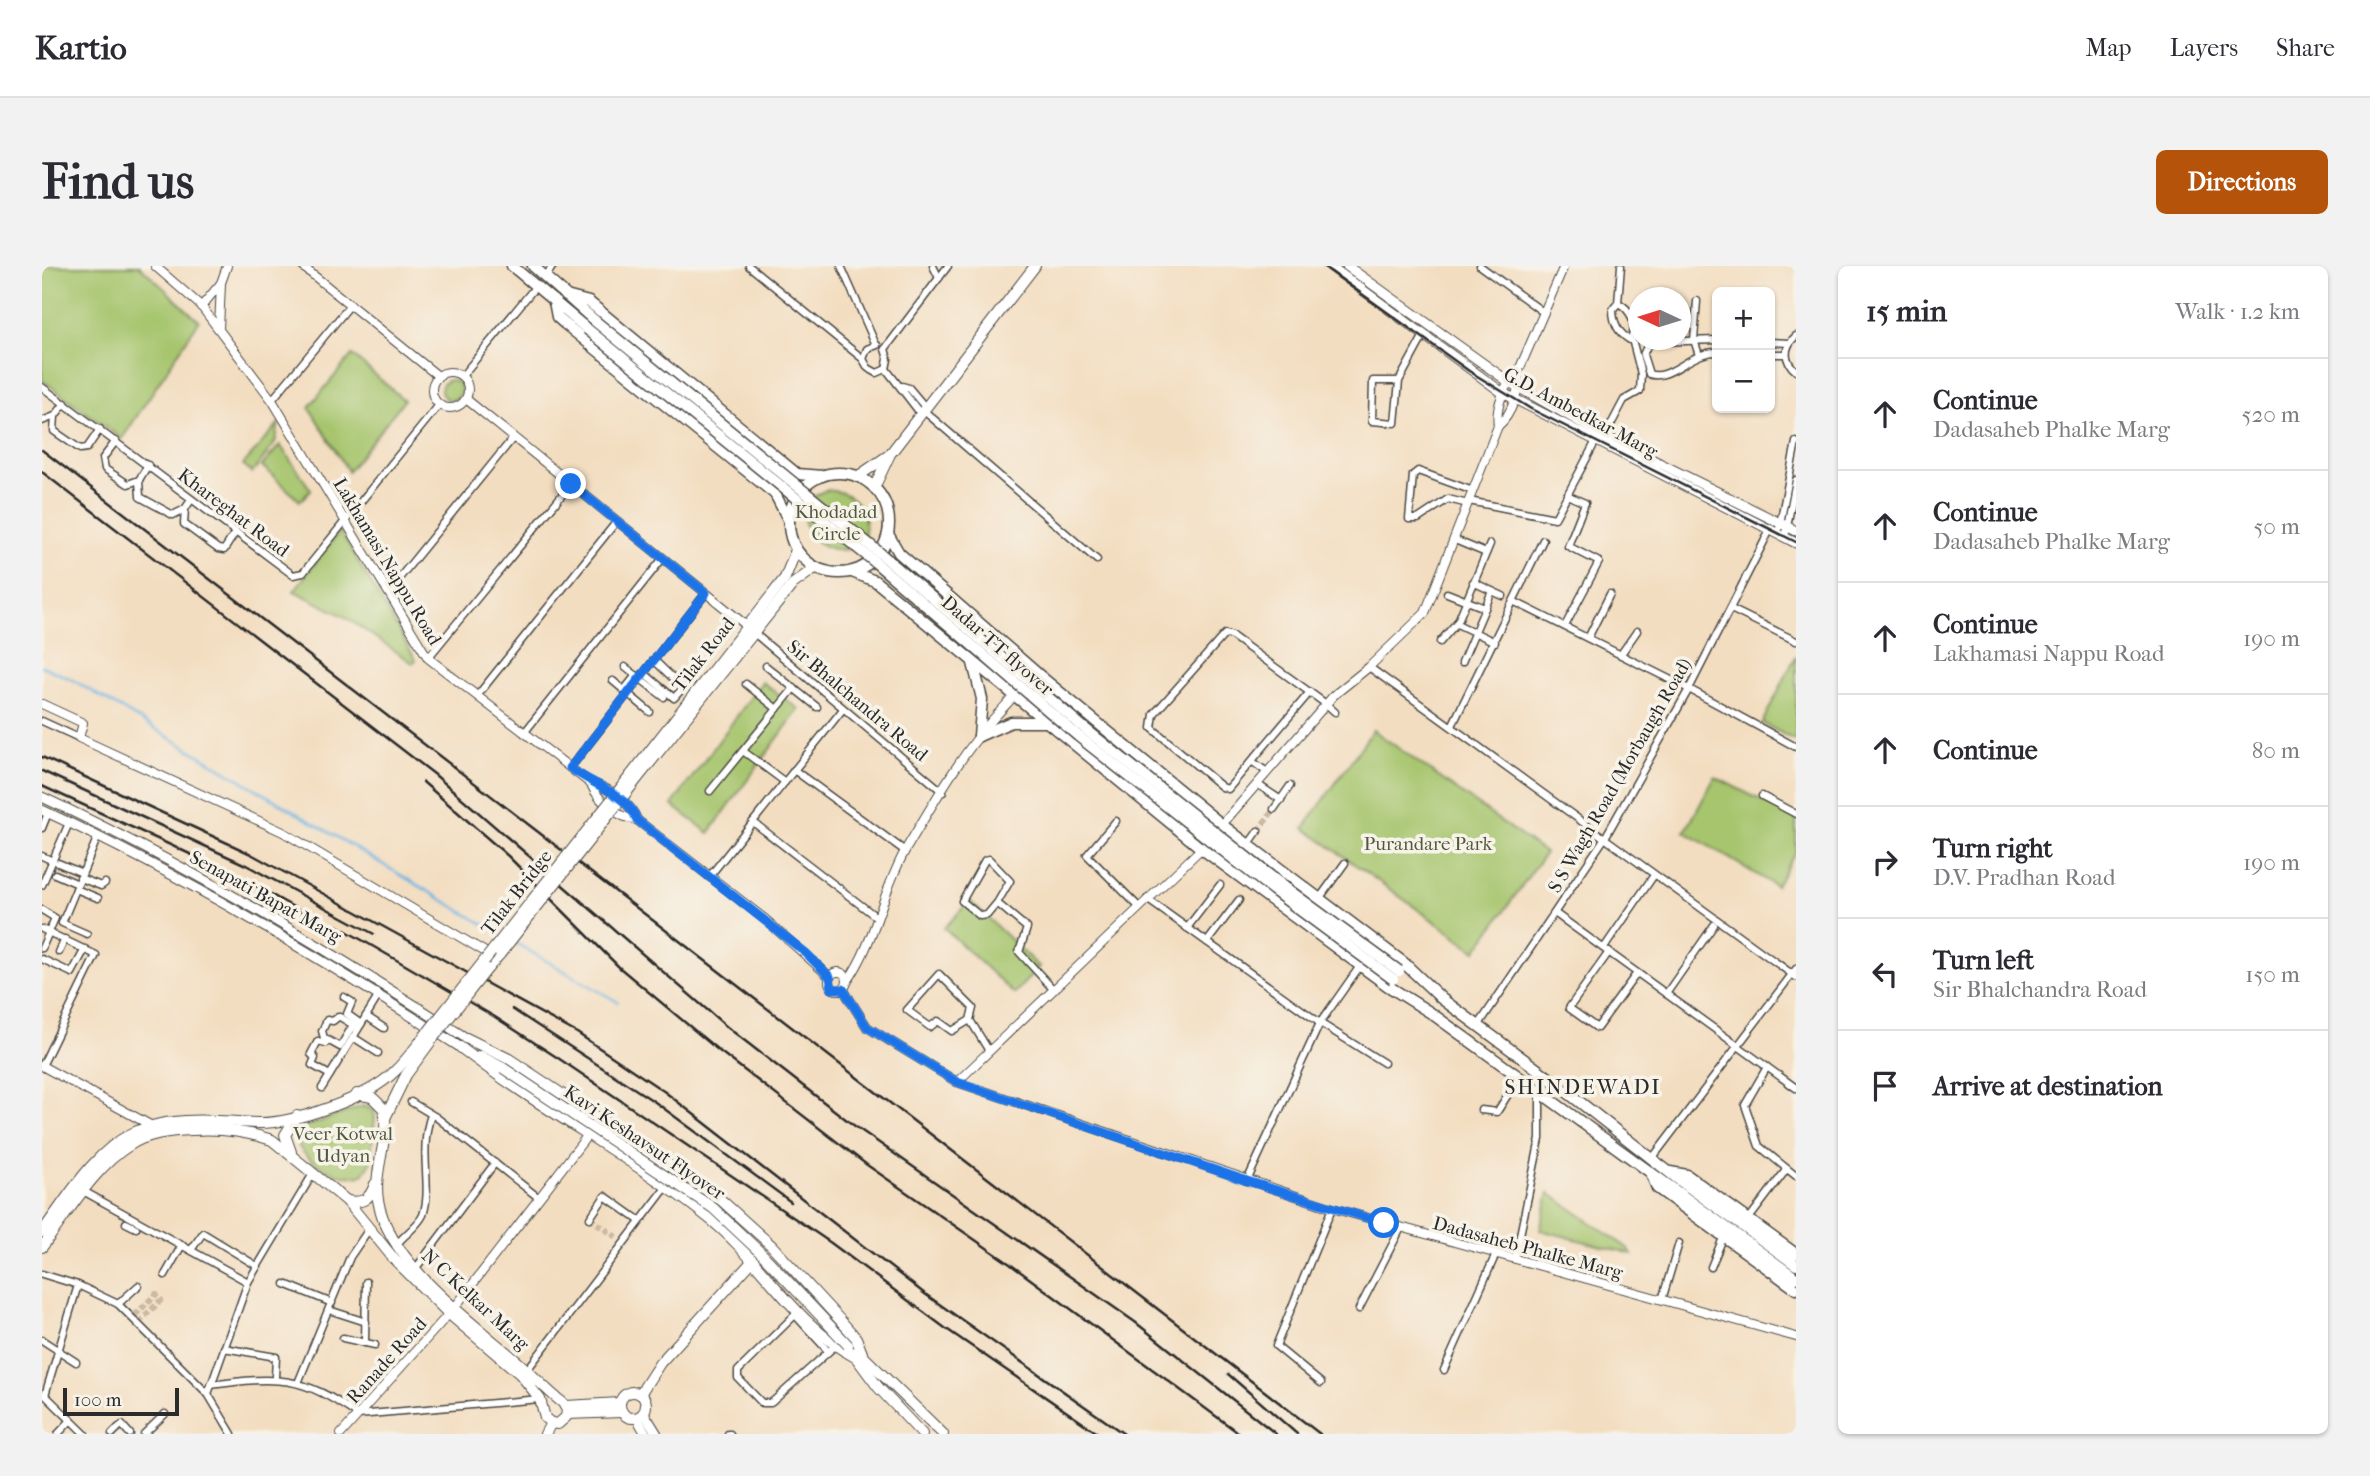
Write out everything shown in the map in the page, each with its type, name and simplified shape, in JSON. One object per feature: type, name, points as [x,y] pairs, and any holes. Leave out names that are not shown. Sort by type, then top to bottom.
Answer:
[{"type":"highway","points":[[503,266],[515,268],[554,301],[591,325]]},
{"type":"highway","points":[[533,266],[566,296],[591,325]]},
{"type":"highway","points":[[566,296],[590,302],[797,474],[822,476],[840,473],[858,477],[874,488],[884,501],[888,534],[875,558],[852,572]]},
{"type":"highway","points":[[554,301],[557,317],[565,324],[775,494],[789,521],[796,550],[815,568],[827,572],[852,572],[875,581],[1202,849],[1360,966],[1431,1013],[1651,1173],[1675,1184],[1796,1265]]},
{"type":"highway","name":"Dadar TT flyover","points":[[591,325],[1078,736],[1273,890],[1396,975]]},
{"type":"highway","points":[[789,521],[799,493],[822,476]]},
{"type":"highway","points":[[888,534],[899,553],[1035,671],[1221,824],[1404,963],[1442,999],[1651,1160],[1667,1171],[1687,1175],[1796,1254]]},
{"type":"highway","points":[[930,627],[951,596]]},
{"type":"highway","points":[[972,661],[982,699],[979,736],[1011,722],[1046,722]]},
{"type":"highway","points":[[1092,759],[1111,733]]},
{"type":"highway","points":[[1396,975],[1442,999]]},
{"type":"highway","points":[[1396,975],[1431,1013]]},
{"type":"highway","points":[[1667,1171],[1675,1184],[1796,1278]]},
{"type":"highway","points":[[1651,1173],[1657,1188],[1796,1289]]},
{"type":"main road","points":[[874,488],[890,454],[1035,266]]},
{"type":"main road","name":"G.D. Ambedkar Marg","points":[[1331,266],[1423,330],[1600,437],[1796,543]]},
{"type":"main road","name":"G.D. Ambedkar Marg","points":[[1347,266],[1503,393],[1600,437]]},
{"type":"main road","points":[[858,477],[890,454]]},
{"type":"main road","name":"G.D. Ambedkar Marg","points":[[1709,494],[1788,527]]},
{"type":"main road","name":"Tilak Road","points":[[634,777],[751,629],[785,578],[796,550]]},
{"type":"main road","name":"Tilak Road","points":[[751,629],[793,584],[815,568]]},
{"type":"main road","name":"Tilak Bridge","points":[[431,1034],[634,777]]},
{"type":"main road","name":"Senapati Bapat Marg","points":[[42,797],[117,832],[324,947],[463,1042]]},
{"type":"main road","name":"Senapati Bapat Marg","points":[[45,812],[98,836],[320,958],[463,1042]]},
{"type":"main road","points":[[42,1231],[100,1158],[131,1133],[152,1126],[192,1122],[260,1123],[328,1108],[393,1074],[431,1034]]},
{"type":"main road","points":[[386,1116],[406,1075],[431,1034]]},
{"type":"main road","points":[[463,1042],[497,1076],[706,1215],[753,1260],[831,1348],[861,1358],[943,1434]]},
{"type":"main road","points":[[463,1042],[509,1059],[721,1200],[772,1246],[856,1338],[861,1358],[922,1434]]},
{"type":"main road","name":"Kavi Keshavsut Flyover","points":[[463,1042],[713,1208],[764,1255],[861,1358]]},
{"type":"main road","points":[[357,1094],[380,1101],[386,1116]]},
{"type":"main road","points":[[292,1156],[285,1135],[297,1116]]},
{"type":"main road","name":"N C Kelkar Marg","points":[[386,1116],[377,1180],[383,1222],[397,1244],[452,1311],[527,1370],[564,1407]]},
{"type":"main road","name":"N C Kelkar Marg","points":[[42,1247],[107,1163],[130,1144],[155,1135],[207,1128],[237,1130],[272,1140],[347,1201],[394,1259],[520,1374],[542,1403],[545,1418],[551,1423]]},
{"type":"main road","points":[[347,1201],[363,1201],[371,1195],[377,1180]]},
{"type":"main road","points":[[640,1394],[660,1363],[753,1260],[772,1246]]},
{"type":"main road","points":[[621,1408],[630,1392],[640,1394],[646,1403],[640,1416],[646,1434]]},
{"type":"main road","points":[[545,1434],[551,1423],[561,1422],[564,1407],[621,1408]]},
{"type":"main road","points":[[621,1408],[628,1418],[640,1416]]},
{"type":"main road","points":[[640,1416],[657,1434]]},
{"type":"street","name":"Lakhamasi Nappu Road","points":[[155,266],[201,307],[272,400],[428,658],[591,784],[596,795],[625,819],[637,820],[806,953],[830,977]]},
{"type":"street","points":[[219,330],[221,283],[227,266]]},
{"type":"street","points":[[302,266],[438,376]]},
{"type":"street","points":[[545,276],[553,266]]},
{"type":"street","points":[[750,266],[863,359],[872,371],[877,373],[886,369]]},
{"type":"street","points":[[841,266],[876,345],[885,349],[888,359],[886,369]]},
{"type":"street","points":[[933,266],[939,278]]},
{"type":"street","points":[[885,349],[948,266]]},
{"type":"street","points":[[1480,266],[1543,312]]},
{"type":"street","points":[[957,1082],[1202,849],[1326,704],[1425,613],[1498,426],[1503,393],[1519,370],[1564,266]]},
{"type":"street","points":[[1621,266],[1618,303],[1613,318],[1620,333],[1628,337]]},
{"type":"street","points":[[201,307],[221,283]]},
{"type":"street","points":[[462,376],[536,285]]},
{"type":"street","points":[[1697,300],[1694,340],[1699,355]]},
{"type":"street","points":[[1618,303],[1628,313]]},
{"type":"street","points":[[272,400],[351,304]]},
{"type":"street","points":[[1399,380],[1373,381],[1372,421],[1395,423],[1399,380],[1423,330]]},
{"type":"street","points":[[1796,336],[1789,343],[1786,355],[1796,371]]},
{"type":"street","points":[[1691,340],[1712,340]]},
{"type":"street","points":[[1775,342],[1789,343]]},
{"type":"street","points":[[863,359],[867,349],[876,345]]},
{"type":"street","points":[[1473,491],[1416,472],[1408,517],[1418,519],[1448,499],[1454,499],[1555,518],[1624,400],[1640,391],[1641,374],[1635,350]]},
{"type":"street","points":[[1645,350],[1644,365],[1649,374],[1656,377],[1664,376],[1699,355],[1712,353]]},
{"type":"street","points":[[1775,354],[1786,355]]},
{"type":"street","points":[[886,369],[902,386],[909,388],[923,410],[1097,559]]},
{"type":"street","points":[[1498,426],[1507,419],[1518,387],[1519,370]]},
{"type":"street","points":[[447,372],[462,376],[468,387],[466,399],[456,407],[439,405],[432,394],[438,376],[447,372]]},
{"type":"street","name":"Khareghat Road","points":[[42,387],[235,533],[297,576],[303,573],[439,405]]},
{"type":"street","name":"Sir Bhalchandra Road","points":[[466,399],[751,629],[943,792]]},
{"type":"street","points":[[42,421],[55,416],[65,403]]},
{"type":"street","points":[[55,416],[54,431],[80,449],[87,449],[100,429]]},
{"type":"street","points":[[388,592],[513,438]]},
{"type":"street","points":[[116,441],[103,458],[103,467],[125,484],[139,480]]},
{"type":"street","points":[[1788,527],[1796,442]]},
{"type":"street","points":[[148,465],[139,480],[140,497],[173,515],[185,509],[191,500]]},
{"type":"street","points":[[1788,527],[1796,480]]},
{"type":"street","points":[[428,658],[571,484]]},
{"type":"street","points":[[1454,499],[1458,485]]},
{"type":"street","points":[[1565,626],[1599,562],[1568,546],[1585,503],[1567,495]]},
{"type":"street","points":[[185,509],[184,524],[218,549],[224,550],[235,533]]},
{"type":"street","points":[[477,696],[617,521]]},
{"type":"street","name":"S S Wagh Road (Morbaugh Road)","points":[[1478,1026],[1556,914],[1606,836],[1689,689],[1731,608],[1777,534],[1788,527]]},
{"type":"street","points":[[1455,540],[1486,553]]},
{"type":"street","points":[[1452,726],[1515,602],[1542,540]]},
{"type":"street","points":[[1440,642],[1457,624],[1490,544]]},
{"type":"street","points":[[524,733],[663,558]]},
{"type":"street","points":[[1474,582],[1503,596]]},
{"type":"street","points":[[1462,662],[1492,591]]},
{"type":"street","points":[[570,768],[626,692],[706,593]]},
{"type":"street","points":[[1447,593],[1485,608]]},
{"type":"street","points":[[1588,638],[1610,594]]},
{"type":"street","points":[[1515,602],[1689,689],[1796,747]]},
{"type":"street","points":[[1731,608],[1796,641]]},
{"type":"street","points":[[1457,624],[1495,642]]},
{"type":"street","points":[[1621,654],[1637,631]]},
{"type":"street","points":[[1310,692],[1232,787],[1224,788],[1155,733],[1152,716],[1225,634],[1232,636],[1310,692],[1335,712]]},
{"type":"street","points":[[625,667],[674,698],[683,688],[654,660]]},
{"type":"street","points":[[766,666],[817,707]]},
{"type":"street","points":[[1369,667],[1795,973],[1651,1160]]},
{"type":"street","points":[[845,985],[857,967],[875,916],[905,851],[979,736],[1016,697],[1035,671]]},
{"type":"street","points":[[640,675],[664,697]]},
{"type":"street","points":[[613,681],[650,712]]},
{"type":"street","points":[[746,684],[777,709]]},
{"type":"street","points":[[804,696],[814,684]]},
{"type":"street","points":[[710,791],[794,688]]},
{"type":"street","points":[[42,704],[83,723],[79,738]]},
{"type":"street","points":[[709,877],[843,709]]},
{"type":"street","points":[[42,721],[283,832],[493,956]]},
{"type":"street","points":[[743,751],[785,782]]},
{"type":"street","points":[[1253,762],[1267,772]]},
{"type":"street","points":[[794,770],[905,851]]},
{"type":"street","points":[[1257,784],[1281,800]]},
{"type":"street","points":[[1274,809],[1290,786]]},
{"type":"street","points":[[1762,796],[1796,814]]},
{"type":"street","points":[[42,828],[45,812]]},
{"type":"street","points":[[1116,821],[1087,855],[1139,907]]},
{"type":"street","points":[[753,822],[875,916]]},
{"type":"street","points":[[42,885],[55,862],[69,823]]},
{"type":"street","points":[[1248,845],[1258,831]]},
{"type":"street","points":[[87,934],[62,923],[98,836]]},
{"type":"street","points":[[42,856],[55,862],[98,898]]},
{"type":"street","points":[[989,859],[1010,881],[997,903],[987,915],[980,916],[962,901],[985,860],[989,859]]},
{"type":"street","points":[[1319,898],[1345,863]]},
{"type":"street","points":[[55,874],[101,886],[105,883]]},
{"type":"street","points":[[1637,973],[1597,1028],[1569,1008],[1652,878]]},
{"type":"street","points":[[1187,928],[1220,885]]},
{"type":"street","points":[[1147,899],[1320,1023],[1384,1063]]},
{"type":"street","points":[[1207,942],[1239,900]]},
{"type":"street","points":[[997,903],[1027,928],[1019,952],[1053,989]]},
{"type":"street","points":[[42,910],[55,918],[46,930],[42,948]]},
{"type":"street","points":[[1556,914],[1796,1088]]},
{"type":"street","points":[[1666,994],[1714,925]]},
{"type":"street","points":[[46,930],[85,949],[96,958],[42,1066],[152,1126]]},
{"type":"street","points":[[60,952],[65,939]]},
{"type":"street","points":[[42,959],[72,973],[85,949]]},
{"type":"street","points":[[1247,1181],[1320,1023],[1360,966]]},
{"type":"street","points":[[830,977],[841,972],[845,985]]},
{"type":"street","points":[[970,1020],[952,1031],[938,1021],[930,1027],[907,1010],[939,974],[973,1008],[970,1020],[989,1051]]},
{"type":"street","name":"Dadasaheb Phalke Marg","points":[[830,977],[832,989],[845,985],[867,1027],[957,1082],[1332,1208],[1796,1337]]},
{"type":"street","points":[[357,1026],[338,1017],[333,1021],[327,1020],[322,1031],[324,1038],[340,1047],[366,1016],[379,995]]},
{"type":"street","points":[[345,997],[352,1002],[347,1014],[357,1026]]},
{"type":"street","points":[[366,1016],[384,1028]]},
{"type":"street","points":[[322,1088],[357,1026]]},
{"type":"street","points":[[353,1037],[378,1053]]},
{"type":"street","points":[[330,1075],[313,1066],[315,1058],[311,1054],[319,1040],[338,1051]]},
{"type":"street","points":[[1767,1067],[1745,1105],[1759,1146],[1796,1177]]},
{"type":"street","points":[[1481,1110],[1497,1112],[1519,1077]]},
{"type":"street","points":[[1515,1259],[1540,1139],[1540,1092]]},
{"type":"street","points":[[411,1102],[540,1198]]},
{"type":"street","points":[[397,1244],[423,1214],[426,1197],[424,1134],[431,1115]]},
{"type":"street","name":"Ranade Road","points":[[341,1434],[452,1311],[587,1136]]},
{"type":"street","points":[[416,1268],[495,1163]]},
{"type":"street","points":[[1748,1220],[1786,1170]]},
{"type":"street","points":[[208,1394],[248,1282],[314,1172]]},
{"type":"street","points":[[527,1370],[678,1172]]},
{"type":"street","points":[[85,1192],[132,1224],[182,1245],[248,1282]]},
{"type":"street","points":[[590,1219],[606,1196],[640,1221]]},
{"type":"street","points":[[1321,1383],[1276,1346],[1332,1208]]},
{"type":"street","points":[[1359,1308],[1401,1228]]},
{"type":"street","points":[[298,1383],[350,1258],[369,1229]]},
{"type":"street","points":[[191,1250],[203,1233],[257,1266]]},
{"type":"street","points":[[616,1237],[624,1243]]},
{"type":"street","points":[[1711,1267],[1723,1237]]},
{"type":"street","points":[[1662,1300],[1679,1243]]},
{"type":"street","points":[[166,1275],[182,1245]]},
{"type":"street","points":[[1444,1370],[1496,1254]]},
{"type":"street","points":[[42,1274],[78,1285],[120,1303]]},
{"type":"street","points":[[365,1343],[366,1282]]},
{"type":"street","points":[[285,1284],[366,1322]]},
{"type":"street","points":[[78,1285],[44,1394],[85,1434]]},
{"type":"street","points":[[120,1303],[138,1286]]},
{"type":"street","points":[[115,1295],[208,1394],[232,1434]]},
{"type":"street","points":[[797,1312],[740,1369],[738,1378],[767,1404],[831,1348]]},
{"type":"street","points":[[343,1338],[375,1345]]},
{"type":"street","points":[[42,1340],[58,1353],[76,1362]]},
{"type":"street","points":[[225,1348],[276,1357],[275,1377]]},
{"type":"street","points":[[211,1385],[275,1377],[298,1383],[337,1400],[358,1415],[542,1403]]},
{"type":"street","points":[[144,1434],[151,1424],[165,1414]]},
{"type":"street","points":[[58,1434],[71,1420]]},
{"type":"street","points":[[112,1434],[120,1426],[130,1434]]},
{"type":"green space","points":[[42,266],[140,266],[199,321],[122,439],[42,380]]},
{"type":"green space","points":[[352,355],[404,400],[348,471],[309,407]]},
{"type":"green space","points":[[451,380],[458,383],[461,390],[458,397],[451,400],[444,397],[441,390],[444,383]]},
{"type":"green space","points":[[279,423],[275,443],[252,473],[243,465]]},
{"type":"green space","points":[[280,445],[311,490],[300,501],[262,466]]},
{"type":"green space","name":"Khodadad Circle","points":[[826,490],[852,498],[862,511],[865,519],[864,538],[853,548],[839,550],[826,547],[815,540],[808,530],[804,519],[806,508],[813,498]]},
{"type":"green space","points":[[340,531],[416,660],[413,663],[342,615],[294,591]]},
{"type":"green space","points":[[1796,656],[1796,741],[1762,723]]},
{"type":"green space","points":[[762,682],[799,709],[709,833],[672,805]]},
{"type":"green space","name":"Purandare Park","points":[[1373,730],[1545,853],[1476,951],[1304,828]]},
{"type":"green space","points":[[1715,777],[1796,818],[1796,851],[1776,886],[1685,832]]},
{"type":"green space","points":[[970,901],[1039,967],[1014,994],[944,928]]},
{"type":"green space","name":"Veer Kotwal Udyan","points":[[363,1106],[374,1111],[375,1118],[370,1164],[363,1174],[344,1175],[321,1167],[303,1152],[297,1143],[296,1134],[300,1129]]},
{"type":"green space","points":[[1549,1193],[1629,1249],[1632,1254],[1540,1230]]},
{"type":"waterway","points":[[42,666],[71,679],[500,934]]},
{"type":"waterway","points":[[512,941],[618,1002]]},
{"type":"tunnel","points":[[1258,831],[1274,809]]},
{"type":"tunnel","points":[[590,1218],[616,1237]]},
{"type":"tunnel","points":[[135,1315],[156,1294],[161,1300],[141,1320]]},
{"type":"railway","points":[[1323,266],[1469,371],[1531,409],[1796,542]]},
{"type":"railway","points":[[42,450],[1320,1434]]},
{"type":"railway","points":[[42,472],[434,774],[727,1027],[852,1124],[1135,1322],[1276,1434]]},
{"type":"railway","points":[[42,757],[251,854],[577,1033],[665,1092],[925,1294],[1124,1434]]},
{"type":"railway","points":[[42,771],[246,865],[374,934]]},
{"type":"railway","points":[[423,782],[508,856],[620,968],[718,1050],[867,1165],[1010,1264],[1240,1434]]},
{"type":"railway","points":[[42,786],[240,877],[343,935]]},
{"type":"railway","points":[[336,925],[495,1017],[561,1060],[831,1243],[945,1328],[1099,1434]]},
{"type":"railway","points":[[512,1009],[655,1102],[791,1202]]},
{"type":"railway","points":[[1228,1374],[1297,1434]]},
{"type":"district","name":"SHINDEWADI","points":[[1583,1087]]},
{"type":"route","points":[[571,484],[706,593],[570,768],[591,784],[602,786],[634,811],[637,820],[806,953],[830,977],[828,980],[832,989],[843,989],[867,1027],[957,1082],[1247,1181],[1384,1223]]}]
